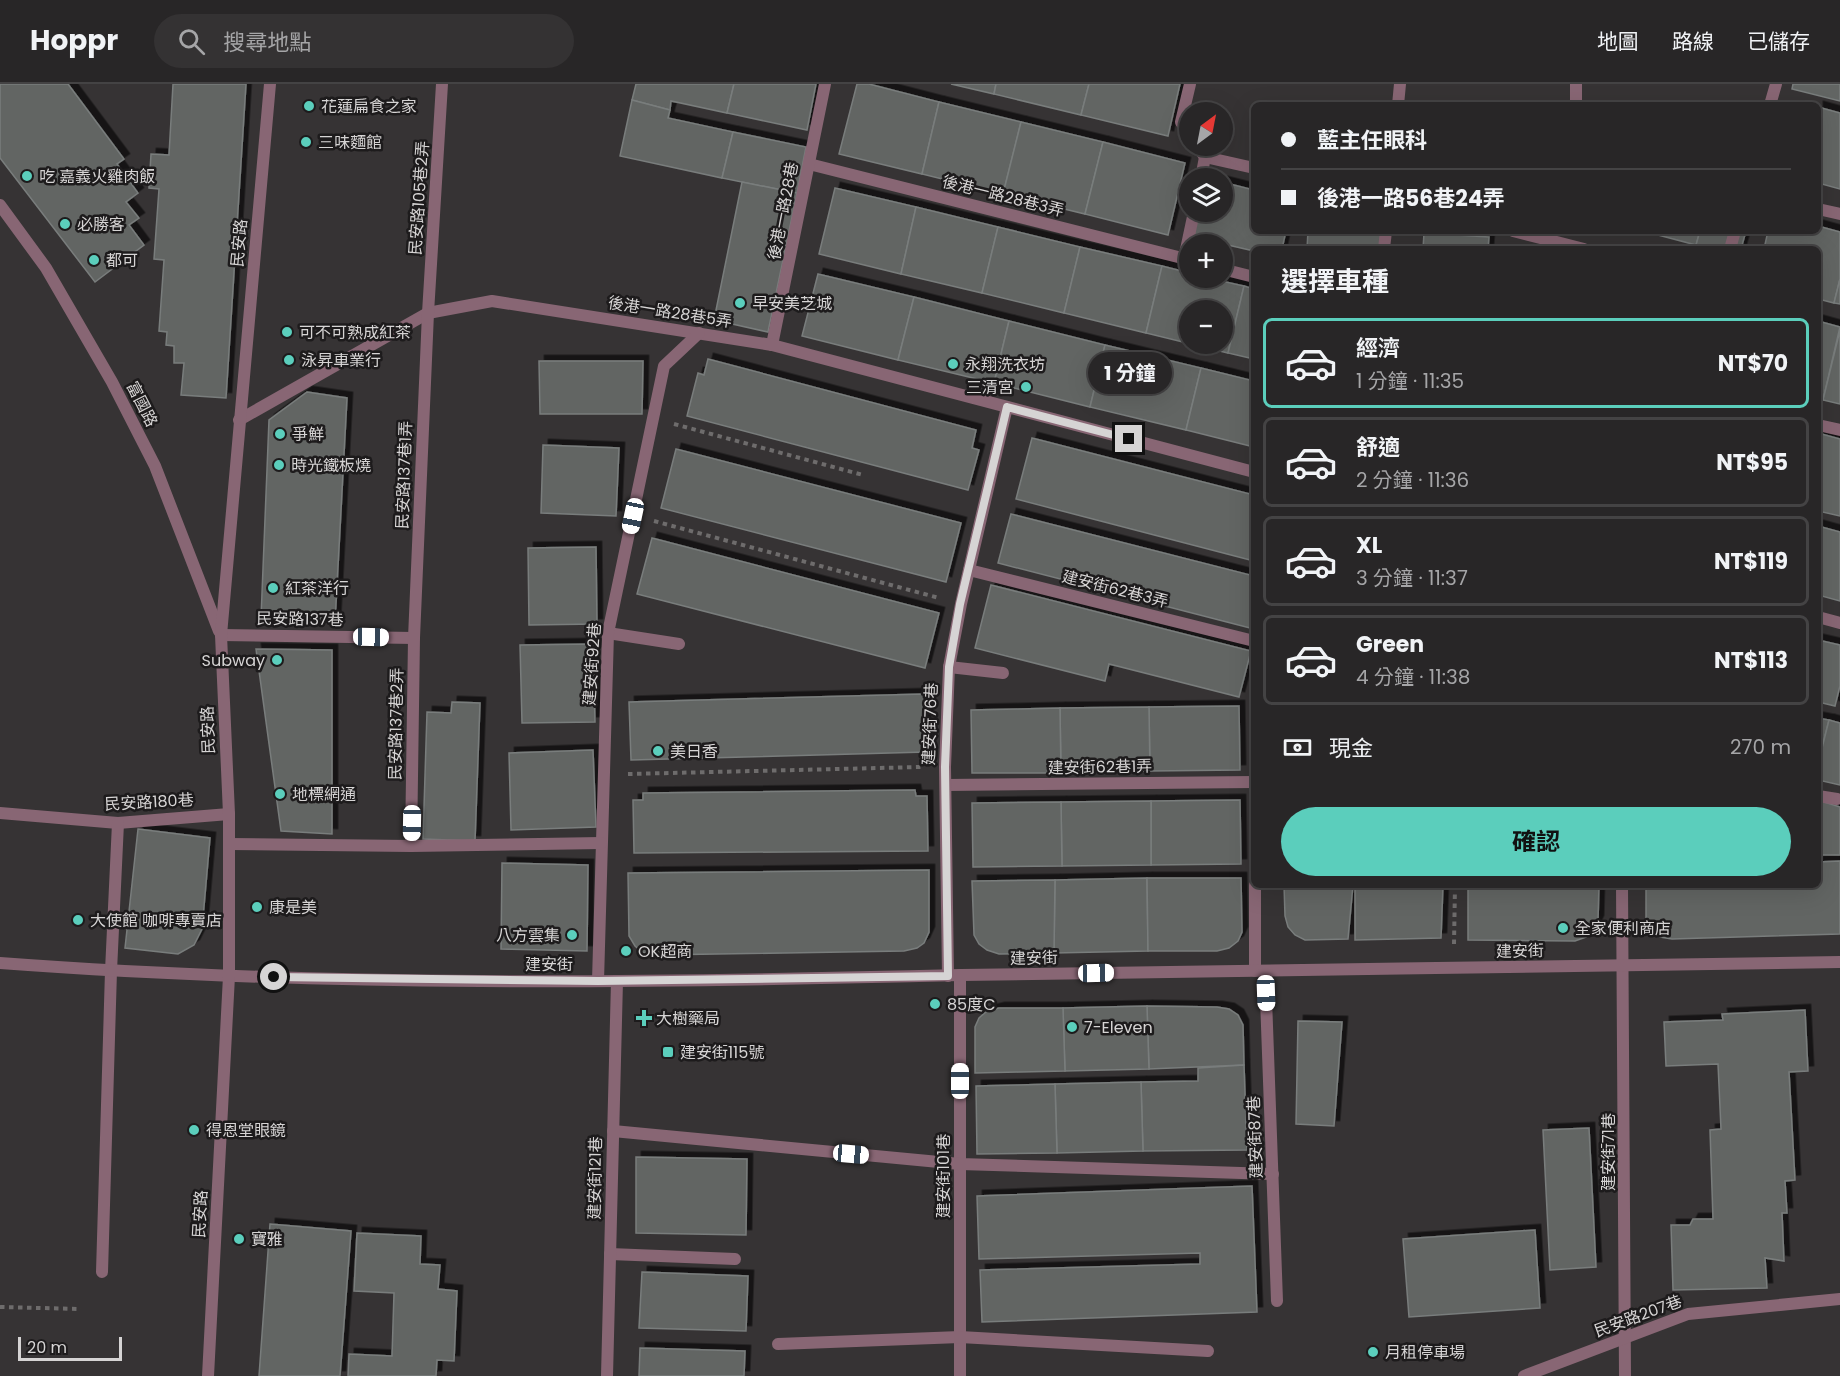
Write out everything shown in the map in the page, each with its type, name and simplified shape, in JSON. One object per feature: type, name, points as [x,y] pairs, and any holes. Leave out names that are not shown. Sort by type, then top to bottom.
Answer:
[{"type":"street","name":"民安路","points":[[208,1376],[229,976],[229,814],[221,635],[270,84]]},
{"type":"street","name":"民安路105巷2弄","points":[[428,313],[442,84]]},
{"type":"street","name":"後港一路28巷","points":[[772,345],[825,84]]},
{"type":"street","points":[[1186,102],[1190,84]]},
{"type":"street","points":[[1398,102],[1400,84]]},
{"type":"street","points":[[1576,84],[1576,102]]},
{"type":"street","points":[[1771,102],[1776,84]]},
{"type":"street","points":[[1203,168],[1205,157],[1251,167]]},
{"type":"street","name":"後港一路28巷3弄","points":[[809,164],[1179,258]]},
{"type":"street","name":"富國路","points":[[1,208],[46,268],[118,393],[155,466],[221,635]]},
{"type":"street","points":[[1821,210],[1840,214]]},
{"type":"street","points":[[1525,234],[1572,246]]},
{"type":"street","points":[[1233,272],[1251,276]]},
{"type":"street","name":"後港一路28巷5弄","points":[[239,420],[428,313],[492,301],[772,345],[1251,471]]},
{"type":"street","name":"民安路137巷1弄","points":[[414,638],[428,313]]},
{"type":"street","name":"建安街92巷","points":[[598,981],[608,633],[664,366],[699,333]]},
{"type":"street","name":"建安街76巷","points":[[954,976],[945,767],[949,667],[960,604],[1007,407]]},
{"type":"street","points":[[1821,426],[1840,430]]},
{"type":"street","name":"建安街62巷3弄","points":[[969,570],[1251,640]]},
{"type":"street","points":[[1821,618],[1840,623]]},
{"type":"street","points":[[608,633],[679,644]]},
{"type":"street","name":"民安路137巷","points":[[221,635],[414,638]]},
{"type":"street","name":"民安路137巷2弄","points":[[411,846],[414,638]]},
{"type":"street","points":[[949,667],[1003,673]]},
{"type":"street","name":"建安街62巷1弄","points":[[946,785],[1251,782]]},
{"type":"street","points":[[1821,796],[1837,799]]},
{"type":"street","name":"民安路180巷","points":[[0,813],[118,823],[229,814]]},
{"type":"street","points":[[102,1272],[118,823]]},
{"type":"street","points":[[229,844],[411,846],[601,843]]},
{"type":"street","name":"建安街87巷","points":[[1255,888],[1273,1174],[1277,1301]]},
{"type":"street","name":"建安街71巷","points":[[1622,888],[1625,1376]]},
{"type":"street","name":"建安街","points":[[0,963],[229,976],[617,981],[1840,962]]},
{"type":"street","name":"建安街101巷","points":[[954,976],[960,1164],[960,1376]]},
{"type":"street","name":"建安街121巷","points":[[607,1376],[617,981]]},
{"type":"street","points":[[613,1131],[960,1164],[1273,1174]]},
{"type":"street","points":[[610,1254],[735,1259]]},
{"type":"street","name":"民安路207巷","points":[[1524,1376],[1688,1314],[1840,1299]]},
{"type":"street","points":[[778,1344],[960,1337],[1208,1351]]},
{"type":"path","points":[[653,418],[863,475]]},
{"type":"path","points":[[633,516],[960,604]]},
{"type":"path","points":[[604,775],[945,767]]},
{"type":"path","points":[[1453,969],[1455,888]]},
{"type":"path","points":[[0,1307],[81,1309]]},
{"type":"building","points":[[0,84],[68,84],[124,159],[117,164],[138,193],[126,202],[139,218],[129,225],[144,245],[95,282],[0,158]]},
{"type":"building","points":[[173,84],[246,84],[226,398],[181,395],[184,363],[174,363],[174,346],[166,345],[167,332],[159,331],[164,260],[154,259],[159,189],[149,188],[151,154],[169,155]]},
{"type":"building","points":[[636,84],[734,84],[727,113],[671,101],[670,110],[632,100]]},
{"type":"building","points":[[734,84],[816,84],[807,130],[727,113]]},
{"type":"building","points":[[857,84],[869,84],[939,102],[922,174],[839,154]]},
{"type":"building","points":[[951,84],[996,84],[994,94]]},
{"type":"building","points":[[996,84],[1089,84],[1081,115],[994,94]]},
{"type":"building","points":[[1089,84],[1180,84],[1168,136],[1081,115]]},
{"type":"building","points":[[1793,84],[1840,84],[1840,101],[1792,89]]},
{"type":"building","points":[[632,100],[670,110],[668,118],[733,132],[722,178],[620,156]]},
{"type":"building","points":[[939,102],[1021,122],[1003,194],[922,174]]},
{"type":"building","points":[[1821,108],[1840,113],[1840,189],[1821,184]]},
{"type":"building","points":[[1021,122],[1103,142],[1085,214],[1003,194]]},
{"type":"building","points":[[733,132],[806,147],[797,193],[722,178]]},
{"type":"building","points":[[1103,142],[1185,163],[1184,168],[1179,168],[1179,188],[1168,235],[1085,214]]},
{"type":"building","points":[[742,182],[797,193],[768,332],[714,320]]},
{"type":"building","points":[[1233,185],[1251,189],[1251,234],[1285,234],[1283,246],[1251,246],[1251,250],[1233,246],[1233,234],[1194,234],[1197,222],[1233,222]]},
{"type":"building","points":[[835,188],[916,207],[901,274],[819,254]]},
{"type":"building","points":[[916,207],[998,227],[982,293],[901,274]]},
{"type":"building","points":[[998,227],[1080,247],[1064,313],[982,293]]},
{"type":"building","points":[[1821,227],[1840,232],[1840,279],[1834,303],[1821,300],[1821,246],[1765,246],[1767,234],[1821,234]]},
{"type":"building","points":[[1308,234],[1385,234],[1384,246],[1307,246]]},
{"type":"building","points":[[1424,234],[1489,237],[1488,246],[1423,246]]},
{"type":"building","points":[[1654,234],[1699,234],[1696,245]]},
{"type":"building","points":[[1699,234],[1745,234],[1742,246],[1696,245]]},
{"type":"building","points":[[1080,247],[1162,266],[1146,333],[1064,313]]},
{"type":"building","points":[[1162,266],[1179,270],[1179,288],[1233,288],[1233,284],[1244,286],[1233,332],[1233,300],[1179,300],[1179,341],[1146,333]]},
{"type":"building","points":[[818,274],[914,297],[898,360],[802,336]]},
{"type":"building","points":[[1840,279],[1840,304],[1834,303]]},
{"type":"building","points":[[1244,286],[1251,288],[1251,358],[1232,354],[1233,332]]},
{"type":"building","points":[[914,297],[1009,321],[994,383],[898,360]]},
{"type":"building","points":[[1009,321],[1105,345],[1090,407],[994,383]]},
{"type":"building","points":[[1821,322],[1840,327],[1823,400],[1821,400]]},
{"type":"building","points":[[1840,330],[1840,404],[1823,400]]},
{"type":"building","points":[[1105,345],[1201,368],[1186,430],[1090,407]]},
{"type":"building","points":[[708,359],[976,430],[972,448],[979,450],[968,490],[687,416],[698,373],[704,375]]},
{"type":"building","points":[[539,361],[643,361],[642,414],[540,414]]},
{"type":"building","points":[[1201,368],[1251,380],[1251,446],[1186,430]]},
{"type":"building","points":[[307,392],[347,398],[335,623],[261,618],[269,420]]},
{"type":"building","points":[[1821,434],[1840,439],[1840,516],[1821,512]]},
{"type":"building","points":[[1032,438],[1251,494],[1251,560],[1016,499]]},
{"type":"building","points":[[543,445],[619,448],[616,516],[541,513]]},
{"type":"building","points":[[676,449],[961,523],[946,582],[661,508]]},
{"type":"building","points":[[1011,514],[1251,575],[1251,628],[998,563]]},
{"type":"building","points":[[1821,527],[1840,532],[1840,601],[1821,596]]},
{"type":"building","points":[[652,538],[939,613],[925,668],[637,594]]},
{"type":"building","points":[[596,547],[597,624],[529,625],[528,548]]},
{"type":"building","points":[[991,585],[1251,651],[1239,697],[1109,664],[1105,681],[975,648]]},
{"type":"building","points":[[1821,641],[1840,645],[1840,686],[1835,706],[1821,703]]},
{"type":"building","points":[[593,644],[595,722],[522,723],[520,645]]},
{"type":"building","points":[[256,649],[332,650],[332,834],[281,831]]},
{"type":"building","points":[[924,694],[926,752],[631,760],[629,702]]},
{"type":"building","points":[[452,702],[480,703],[475,841],[423,839],[427,712],[451,713]]},
{"type":"building","points":[[1239,706],[1240,770],[1150,771],[1149,707]]},
{"type":"building","points":[[1149,707],[1150,771],[1061,773],[1060,708]]},
{"type":"building","points":[[1060,708],[1061,773],[972,773],[971,710]]},
{"type":"building","points":[[1821,719],[1829,720],[1821,752]]},
{"type":"building","points":[[1829,720],[1840,723],[1840,785],[1821,781],[1821,752]]},
{"type":"building","points":[[593,750],[596,827],[511,830],[509,753]]},
{"type":"building","points":[[915,790],[916,796],[927,796],[928,851],[634,853],[633,800],[643,800],[643,793]]},
{"type":"building","points":[[1240,800],[1241,864],[1151,865],[1151,801]]},
{"type":"building","points":[[1151,801],[1151,865],[1062,866],[1061,802]]},
{"type":"building","points":[[1821,801],[1840,807],[1840,855],[1821,855]]},
{"type":"building","points":[[1061,802],[1062,866],[973,867],[972,803]]},
{"type":"building","points":[[138,829],[210,838],[202,929],[194,945],[178,954],[125,948]]},
{"type":"building","points":[[1840,861],[1840,934],[1672,939],[1660,937],[1646,922],[1646,888],[1821,888],[1821,862]]},
{"type":"building","points":[[502,863],[588,865],[587,951],[501,949]]},
{"type":"building","points":[[929,870],[929,932],[924,943],[917,948],[904,951],[655,955],[642,952],[629,936],[628,873]]},
{"type":"building","points":[[1147,878],[1148,951],[1054,953],[1055,880]]},
{"type":"building","points":[[1147,878],[1241,878],[1242,932],[1238,941],[1229,948],[1217,951],[1148,951]]},
{"type":"building","points":[[1055,880],[1054,953],[999,954],[979,944],[974,935],[972,881]]},
{"type":"building","points":[[1284,888],[1353,888],[1348,939],[1305,940],[1295,935],[1288,927],[1285,916]]},
{"type":"building","points":[[1355,888],[1443,888],[1441,938],[1355,940]]},
{"type":"building","points":[[1468,888],[1599,888],[1598,921],[1593,931],[1586,937],[1575,941],[1468,940]]},
{"type":"building","points":[[1147,1006],[1229,1009],[1238,1015],[1243,1025],[1244,1065],[1149,1069]]},
{"type":"building","points":[[1147,1006],[1149,1069],[1065,1071],[1063,1008]]},
{"type":"building","points":[[999,1008],[1063,1008],[1065,1071],[975,1073],[975,1027],[979,1018],[987,1011]]},
{"type":"building","points":[[1805,1010],[1808,1071],[1789,1072],[1795,1180],[1785,1181],[1787,1213],[1782,1213],[1784,1261],[1765,1258],[1767,1288],[1673,1290],[1671,1225],[1690,1225],[1693,1219],[1713,1219],[1710,1130],[1721,1129],[1718,1064],[1666,1066],[1664,1022],[1723,1020],[1722,1014]]},
{"type":"building","points":[[1298,1021],[1342,1022],[1334,1126],[1296,1124]]},
{"type":"building","points":[[1244,1065],[1247,1150],[1143,1151],[1141,1082],[1198,1081],[1198,1068]]},
{"type":"building","points":[[1141,1082],[1143,1151],[1057,1153],[1055,1084]]},
{"type":"building","points":[[1055,1084],[1057,1153],[977,1154],[976,1086]]},
{"type":"building","points":[[1589,1128],[1596,1267],[1550,1270],[1543,1130]]},
{"type":"building","points":[[636,1157],[747,1159],[746,1235],[636,1233]]},
{"type":"building","points":[[1252,1186],[1257,1312],[982,1322],[980,1270],[1200,1264],[1200,1253],[979,1259],[977,1196]]},
{"type":"building","points":[[270,1224],[351,1231],[340,1376],[259,1376]]},
{"type":"building","points":[[1535,1230],[1540,1308],[1409,1317],[1403,1239]]},
{"type":"building","points":[[357,1233],[421,1236],[420,1264],[440,1265],[438,1289],[457,1291],[454,1361],[437,1360],[436,1376],[348,1376],[349,1354],[392,1356],[394,1293],[354,1291]]},
{"type":"building","points":[[642,1272],[748,1276],[746,1331],[639,1328]]},
{"type":"building","points":[[640,1348],[745,1351],[744,1376],[639,1376]]},
{"type":"place","name":"花蓮扁食之家","points":[[309,106]]},
{"type":"place","name":"三味麵館","points":[[306,142]]},
{"type":"place","name":"吃 嘉義火雞肉飯","points":[[27,176]]},
{"type":"place","name":"必勝客","points":[[65,224]]},
{"type":"place","name":"都可","points":[[94,260]]},
{"type":"place","name":"早安美芝城","points":[[740,303]]},
{"type":"place","name":"可不可熟成紅茶","points":[[287,332]]},
{"type":"place","name":"泳昇車業行","points":[[289,360]]},
{"type":"place","name":"永翔洗衣坊","points":[[953,364]]},
{"type":"place","name":"三清宮","points":[[1026,387]]},
{"type":"place","name":"爭鮮","points":[[280,434]]},
{"type":"place","name":"時光鐵板燒","points":[[279,465]]},
{"type":"place","name":"紅茶洋行","points":[[273,588]]},
{"type":"place","name":"Subway","points":[[277,660]]},
{"type":"place","name":"美日香","points":[[658,751]]},
{"type":"place","name":"地標網通","points":[[280,794]]},
{"type":"place","name":"康是美","points":[[257,907]]},
{"type":"place","name":"大使館 咖啡專賣店","points":[[78,920]]},
{"type":"place","name":"全家便利商店","points":[[1563,928]]},
{"type":"place","name":"八方雲集","points":[[572,935]]},
{"type":"place","name":"OK超商","points":[[626,951]]},
{"type":"place","name":"85度C","points":[[935,1004]]},
{"type":"place","name":"大樹藥局","points":[[644,1018]]},
{"type":"place","name":"7-Eleven","points":[[1072,1027]]},
{"type":"place","name":"建安街115號","points":[[668,1052]]},
{"type":"place","name":"得恩堂眼鏡","points":[[194,1130]]},
{"type":"place","name":"寶雅","points":[[239,1239]]},
{"type":"place","name":"月租停車場","points":[[1373,1352]]},
{"type":"route","points":[[274,977],[598,981],[948,976],[945,767],[949,667],[960,604],[1007,407],[1129,439]]}]
